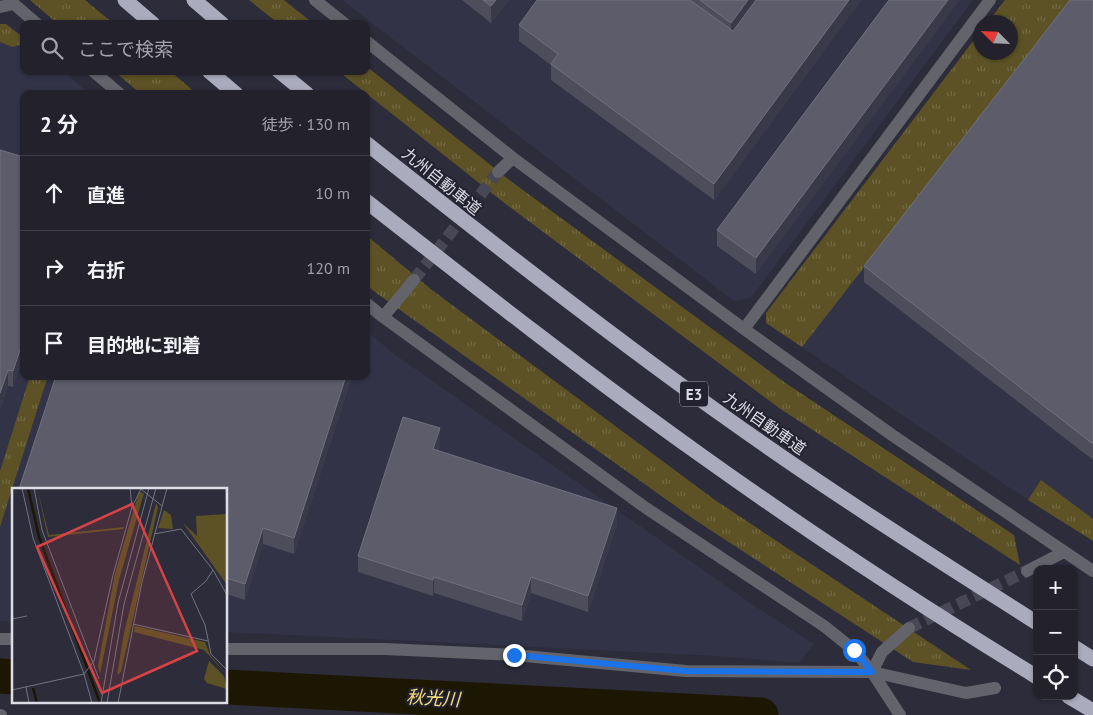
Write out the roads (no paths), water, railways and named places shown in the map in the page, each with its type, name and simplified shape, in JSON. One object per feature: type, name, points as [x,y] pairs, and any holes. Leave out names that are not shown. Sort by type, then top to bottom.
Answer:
[{"type":"highway","points":[[125,0],[148,20]]},
{"type":"highway","points":[[194,0],[217,20]]},
{"type":"highway","points":[[214,75],[231,90]]},
{"type":"highway","points":[[285,75],[302,90]]},
{"type":"highway","name":"九州自動車道","points":[[370,146],[462,220],[726,418],[880,524],[1033,620]]},
{"type":"highway","points":[[370,204],[566,355],[702,456],[862,566],[1033,675]]},
{"type":"highway","points":[[1078,650],[1093,659]]},
{"type":"highway","points":[[1075,700],[1093,711]]},
{"type":"street","points":[[315,0],[340,20]]},
{"type":"street","points":[[744,329],[990,0]]},
{"type":"street","points":[[0,8],[13,2],[33,20]]},
{"type":"street","points":[[370,44],[513,158],[744,329],[892,435],[1093,571]]},
{"type":"street","points":[[98,75],[115,90]]},
{"type":"street","points":[[498,172],[513,158]]},
{"type":"street","points":[[383,318],[414,280]]},
{"type":"street","points":[[370,307],[383,318],[646,508],[824,626],[854,650],[872,672],[900,715]]},
{"type":"street","points":[[1027,571],[1064,552]]},
{"type":"street","points":[[872,672],[882,652],[909,628]]},
{"type":"street","points":[[228,649],[385,649],[514,655],[686,671],[872,672],[966,693],[995,688]]},
{"type":"waterway","name":"秋光川","points":[[0,676],[12,677]]},
{"type":"waterway","name":"秋光川","points":[[228,687],[761,715]]},
{"type":"tunnel","points":[[414,280],[498,172]]},
{"type":"tunnel","points":[[909,628],[1027,571]]}]
